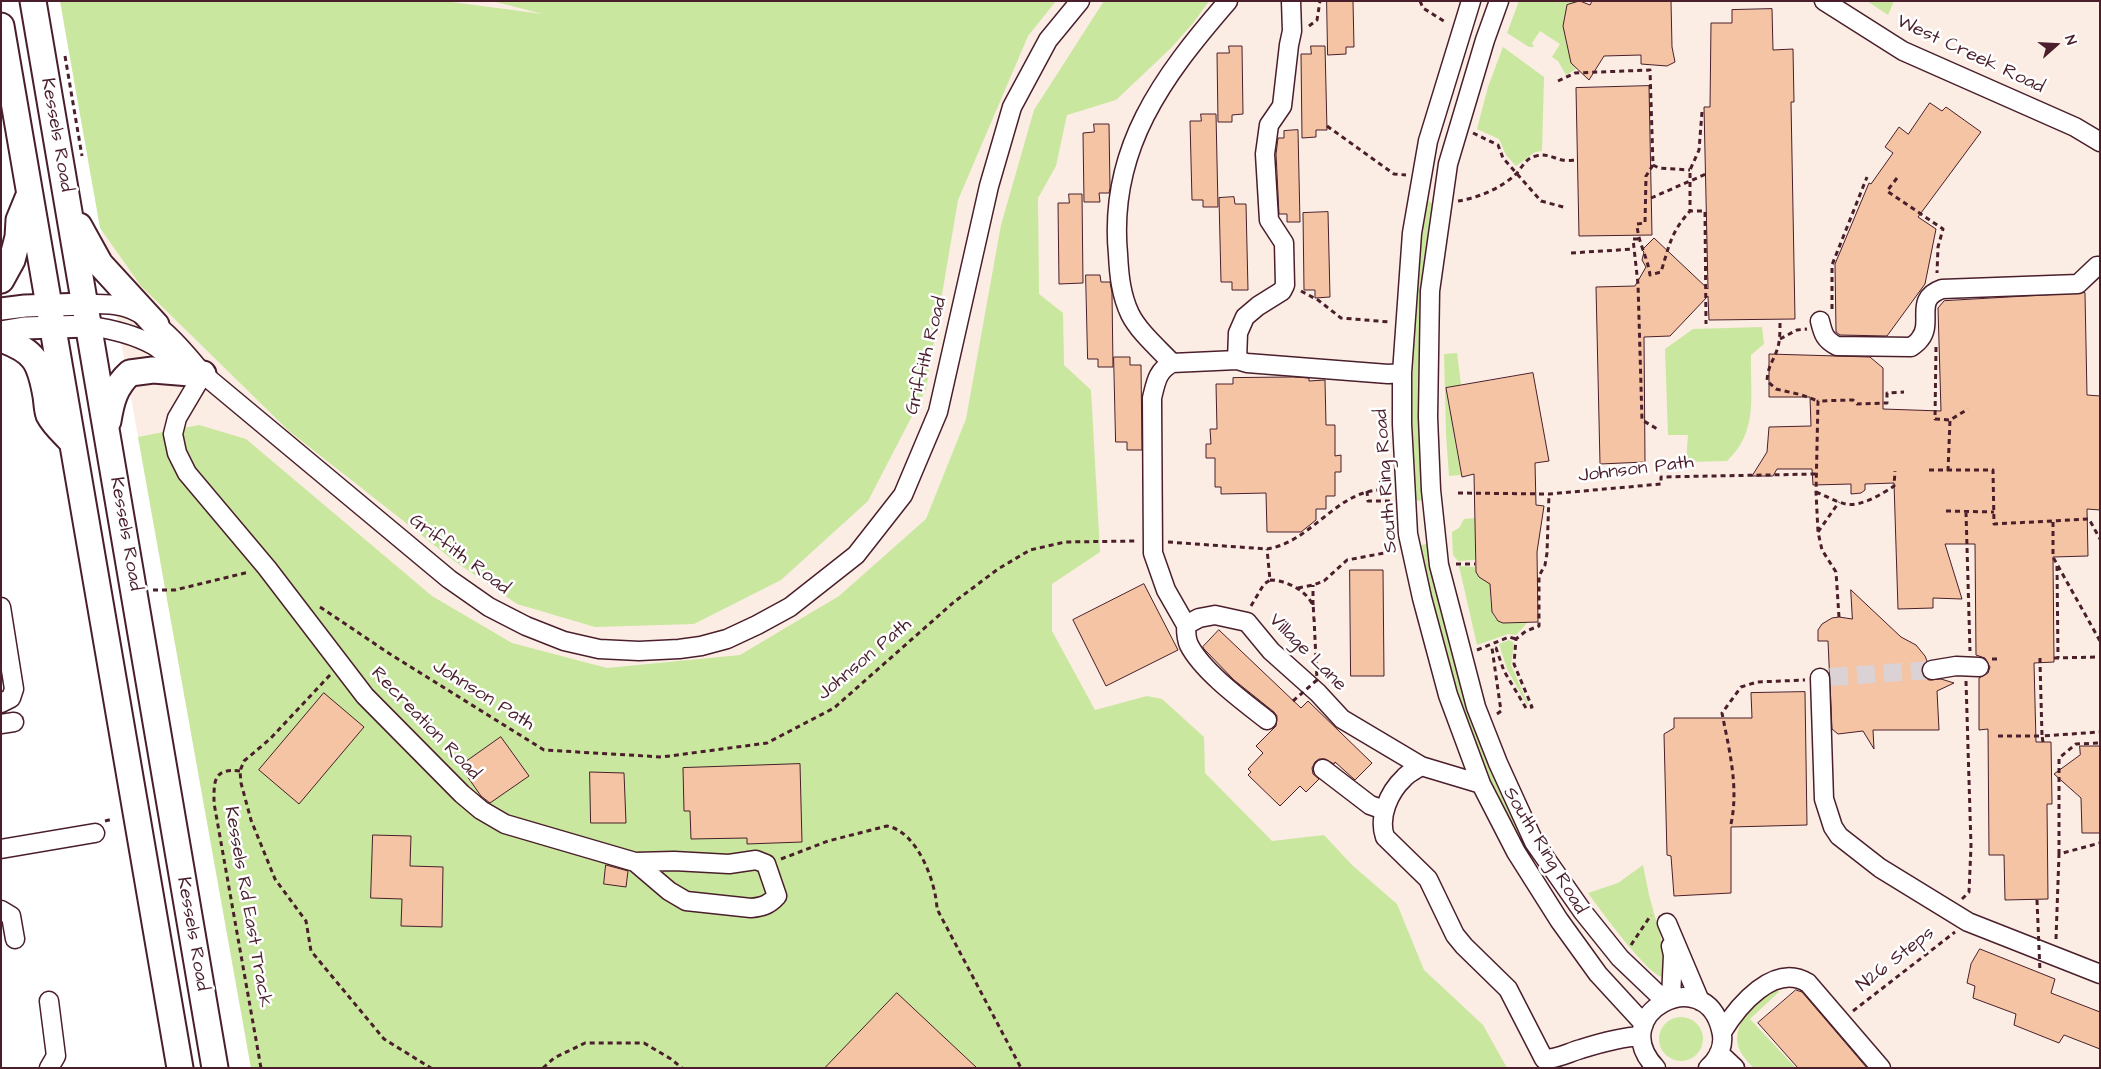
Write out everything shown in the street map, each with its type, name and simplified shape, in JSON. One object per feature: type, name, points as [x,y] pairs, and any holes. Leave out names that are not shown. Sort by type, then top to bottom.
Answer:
[{"type":"highway","name":"Kessels Road","points":[[33,1],[215,1068]]},
{"type":"highway","name":"Kessels Road","points":[[1,26],[180,1068]]},
{"type":"highway","points":[[1,280],[12,260],[18,237],[19,220],[30,193]]},
{"type":"highway","points":[[69,208],[100,264],[156,325]]},
{"type":"highway","points":[[1,340],[15,344],[29,353],[36,361],[42,376],[49,415],[72,442]]},
{"type":"highway","points":[[107,427],[112,400],[117,387],[130,373],[153,370],[202,374]]},
{"type":"main road","points":[[1,309],[52,316],[87,315]]},
{"type":"main road","points":[[1,332],[24,328],[52,316]]},
{"type":"street","name":"Griffith Road","points":[[87,315],[119,305],[132,309],[156,325],[180,346],[202,374],[449,579],[489,607],[526,626],[564,641],[599,649],[639,651],[678,649],[701,646],[727,639],[790,607],[856,555],[903,495],[938,412],[989,186],[1012,107],[1048,40],[1080,1]]},
{"type":"street","points":[[1172,363],[1151,341],[1131,314],[1120,285],[1115,230],[1122,179],[1138,128],[1159,88],[1189,47],[1228,1]]},
{"type":"street","points":[[1237,360],[1238,333],[1245,317],[1258,306],[1282,291],[1285,285],[1284,243],[1268,220],[1265,154],[1269,125],[1282,106],[1292,31],[1291,1]]},
{"type":"street","name":"South Ring Road","points":[[1471,1],[1428,141],[1412,233],[1402,373],[1402,424],[1408,534],[1422,598],[1448,695],[1481,784],[1516,852],[1559,920],[1642,1030]]},
{"type":"street","name":"South Ring Road","points":[[1499,1],[1485,40],[1448,164],[1430,291],[1428,417],[1431,490],[1439,565],[1466,674],[1485,733],[1534,842],[1583,912],[1620,958],[1668,999]]},
{"type":"street","name":"West Creek Road","points":[[1824,1],[1903,51],[2075,127],[2100,142]]},
{"type":"street","points":[[1821,321],[1823,334],[1827,340],[1837,346],[1911,347],[1920,339],[1924,330],[1926,302],[1930,295],[1936,291],[1942,289],[2078,284],[2097,266],[2100,266]]},
{"type":"street","name":"Griffith Road","points":[[87,315],[154,346],[178,365],[202,374]]},
{"type":"street","points":[[1267,720],[1198,659],[1187,643],[1186,626],[1161,576],[1153,553],[1152,398],[1158,374],[1172,363],[1237,360],[1247,363],[1388,374],[1402,373]]},
{"type":"street","name":"Recreation Road","points":[[202,374],[176,418],[173,434],[177,453],[187,473],[197,488],[267,568],[365,696],[462,794],[481,810],[505,824],[635,862],[670,891],[686,901],[751,908],[771,903],[777,896],[766,864]]},
{"type":"street","points":[[1,607],[14,688],[11,698],[1,703]]},
{"type":"street","name":"Village Lane","points":[[1186,626],[1199,618],[1215,615],[1247,622],[1272,651],[1318,693],[1342,719],[1420,766],[1481,784]]},
{"type":"street","points":[[1932,670],[1968,664]]},
{"type":"street","points":[[1820,678],[1824,799],[1833,828],[1839,836],[1880,868],[1968,922],[2100,974]]},
{"type":"street","points":[[1420,766],[1404,778],[1384,810],[1382,828],[1385,837],[1428,879],[1455,935],[1508,989],[1544,1059],[1556,1059],[1579,1050],[1626,1037],[1642,1030]]},
{"type":"street","points":[[1323,769],[1370,805],[1384,810]]},
{"type":"street","points":[[1,850],[95,833]]},
{"type":"street","points":[[635,862],[674,861],[729,864],[756,860],[766,864]]},
{"type":"street","points":[[1,910],[11,916],[15,940]]},
{"type":"street","points":[[1668,999],[1673,955],[1667,923],[1700,1001]]},
{"type":"street","points":[[1722,1032],[1738,1008],[1754,993],[1783,978],[1796,977],[1808,983],[1881,1068]]},
{"type":"street","points":[[1656,1068],[1643,1049],[1642,1030],[1652,1010],[1668,999],[1681,996],[1700,1001],[1711,1009],[1718,1019],[1722,1032],[1722,1043],[1719,1053],[1708,1068]]},
{"type":"street","points":[[48,1001],[56,1056],[49,1068]]},
{"type":"street","points":[[1719,1053],[1735,1068]]},
{"type":"path","points":[[1292,31],[1305,29],[1317,20],[1320,1]]},
{"type":"path","points":[[1420,1],[1424,8],[1447,23]]},
{"type":"path","points":[[64,47],[83,159]]},
{"type":"path","points":[[1558,81],[1575,73],[1650,70],[1653,165],[1646,176],[1645,223],[1637,224],[1638,238],[1647,256],[1650,275],[1662,272],[1673,233],[1678,224],[1690,211],[1690,170],[1699,150],[1702,112]]},
{"type":"path","points":[[1327,126],[1394,174],[1409,176]]},
{"type":"path","points":[[1472,133],[1498,145],[1503,158],[1541,201],[1567,208]]},
{"type":"path","points":[[1458,201],[1472,199],[1499,186],[1517,173],[1524,162],[1535,156],[1548,155],[1563,161],[1578,160]]},
{"type":"path","points":[[1653,165],[1659,168],[1690,170]]},
{"type":"path","points":[[1651,198],[1706,174]]},
{"type":"path","points":[[1780,339],[1821,321],[1832,265],[1867,177]]},
{"type":"path","points":[[1887,191],[1896,178]]},
{"type":"path","points":[[1690,211],[1704,211],[1706,324]]},
{"type":"path","points":[[1638,238],[1633,239],[1638,284],[1642,420],[1659,430]]},
{"type":"path","points":[[1571,254],[1634,249]]},
{"type":"path","points":[[1285,285],[1297,287],[1341,318],[1391,322]]},
{"type":"path","points":[[1780,323],[1780,339],[1768,368],[1768,381],[1776,390],[1802,395],[1818,401],[1853,400],[1857,404],[1887,403],[1887,393],[1904,392]]},
{"type":"path","points":[[1818,401],[1816,492],[1818,532],[1822,550],[1836,572],[1839,617]]},
{"type":"path","points":[[1936,401],[1936,419],[1950,420],[1968,409]]},
{"type":"path","points":[[1948,470],[1950,420]]},
{"type":"path","points":[[1929,470],[1992,470],[1994,524],[2088,519],[2100,539]]},
{"type":"path","points":[[1816,492],[1838,502],[1856,504],[1883,493],[1894,486],[1895,472]]},
{"type":"path","name":"Johnson Path","points":[[1458,492],[1549,494],[1661,484],[1661,477],[1817,474]]},
{"type":"path","name":"Johnson Path","points":[[313,602],[390,654],[544,750],[662,757],[767,743],[834,708],[954,602],[998,569],[1030,550],[1065,542],[1153,541],[1267,549],[1278,547],[1303,534],[1353,496],[1367,491],[1378,490]]},
{"type":"path","points":[[1367,491],[1368,501],[1393,501]]},
{"type":"path","points":[[1494,646],[1504,671],[1526,708],[1532,707],[1514,664],[1516,639],[1526,631],[1539,626],[1539,576],[1545,565],[1547,553],[1549,494]]},
{"type":"path","points":[[1818,532],[1838,502]]},
{"type":"path","points":[[1946,511],[1994,512]]},
{"type":"path","points":[[1954,900],[1962,900],[1969,892],[1971,846],[1966,673],[1968,664],[1966,512]]},
{"type":"path","points":[[2053,522],[2053,557],[2100,641]]},
{"type":"path","points":[[1267,549],[1270,580]]},
{"type":"path","points":[[1298,588],[1324,581],[1347,560],[1398,550]]},
{"type":"path","points":[[1456,564],[1475,564]]},
{"type":"path","points":[[2057,566],[2056,658],[2100,657]]},
{"type":"path","points":[[151,590],[174,590],[267,568]]},
{"type":"path","points":[[1247,622],[1249,610],[1256,596],[1264,584],[1270,580],[1282,580],[1298,588],[1313,605]]},
{"type":"path","points":[[1293,701],[1317,680],[1313,585]]},
{"type":"path","points":[[1475,651],[1494,646],[1510,638],[1516,639]]},
{"type":"path","points":[[1494,646],[1492,648],[1501,711],[1495,714]]},
{"type":"path","points":[[2040,660],[2043,742]]},
{"type":"path","points":[[340,665],[319,685],[270,739],[244,761],[240,777],[251,820],[276,879],[306,920],[311,951],[384,1039],[431,1068]]},
{"type":"path","points":[[1731,824],[1733,813],[1733,772],[1722,713],[1741,687],[1757,682],[1791,682],[1820,678]]},
{"type":"path","points":[[1998,736],[2042,736],[2100,732]]},
{"type":"path","points":[[2056,944],[2059,854],[2059,758],[2076,744],[2100,744]]},
{"type":"path","name":"Kessels Rd East Track","points":[[240,771],[230,770],[221,773],[217,777],[214,781],[214,803],[261,1068]]},
{"type":"path","points":[[766,864],[828,841],[887,826],[895,827],[918,851],[936,893],[937,909],[1021,1068]]},
{"type":"path","points":[[2059,854],[2100,843]]},
{"type":"path","points":[[2037,900],[2040,972]]},
{"type":"path","points":[[1631,946],[1652,914]]},
{"type":"path","name":"N26 Steps","points":[[1853,1012],[1957,930]]},
{"type":"path","points":[[543,1068],[554,1058],[585,1043],[644,1043],[682,1068]]},
{"type":"shaded area","points":[[60,1],[2100,1],[2100,1068],[251,1068]]},
{"type":"green space","points":[[60,1],[444,1],[543,14],[492,1],[1056,1],[1028,36],[958,200],[926,389],[868,501],[781,580],[694,624],[595,627],[517,604],[453,560],[289,431],[141,286],[100,228]]},
{"type":"green space","points":[[1104,1],[1209,1],[1194,22],[1171,48],[1116,100],[1067,115],[1056,166],[1038,198],[1039,294],[1063,313],[1064,365],[1091,390],[1100,552],[1052,584],[1052,631],[1095,710],[1147,696],[1162,699],[1204,737],[1205,773],[1272,841],[1324,835],[1352,865],[1397,904],[1424,970],[1483,1025],[1507,1068],[251,1068],[138,437],[199,425],[246,439],[432,596],[512,643],[607,668],[740,655],[839,596],[926,519],[966,419],[1001,225],[1034,110]]},
{"type":"green space","points":[[1519,1],[1580,1],[1567,6],[1563,26],[1571,63],[1576,69],[1566,75],[1558,61],[1552,57],[1560,44],[1540,31],[1532,43],[1534,47],[1529,47],[1507,33]]},
{"type":"green space","points":[[1867,1],[1894,1],[1888,15]]},
{"type":"green space","points":[[1503,47],[1544,77],[1542,151],[1535,152],[1516,166],[1506,155],[1499,139],[1477,129],[1488,87]]},
{"type":"green space","points":[[1429,201],[1434,205],[1423,301],[1419,374],[1425,498],[1419,501],[1416,500],[1411,425],[1412,313],[1425,202]]},
{"type":"green space","points":[[1762,327],[1764,344],[1751,355],[1751,412],[1744,437],[1727,461],[1686,462],[1688,435],[1668,435],[1665,349],[1693,329]]},
{"type":"green space","points":[[1457,353],[1461,385],[1446,388],[1461,475],[1449,476],[1444,354]]},
{"type":"green space","points":[[1475,518],[1475,560],[1458,561],[1453,555],[1452,532],[1459,528],[1464,519]]},
{"type":"green space","points":[[1431,543],[1438,582],[1539,857],[1530,863],[1484,772],[1454,689],[1421,545]]},
{"type":"green space","points":[[1459,566],[1475,567],[1479,577],[1490,583],[1491,605],[1494,617],[1505,622],[1527,623],[1516,635],[1508,634],[1477,645]]},
{"type":"green space","points":[[1509,640],[1514,643],[1511,665],[1527,705],[1507,669],[1499,644]]},
{"type":"green space","points":[[1643,865],[1665,953],[1663,977],[1656,974],[1636,954],[1588,893],[1618,883]]},
{"type":"green space","points":[[1777,988],[1779,992],[1750,1019],[1796,1068],[1754,1068],[1740,1051],[1738,1045],[1738,1033],[1743,1018],[1741,1012]]},
{"type":"green space","points":[[1681,1017],[1693,1021],[1699,1027],[1703,1039],[1699,1051],[1693,1057],[1681,1061],[1669,1057],[1663,1051],[1659,1039],[1663,1027],[1669,1021]]},
{"type":"building","points":[[1327,1],[1353,1],[1354,47],[1346,47],[1346,54],[1328,55]]},
{"type":"building","points":[[1580,1],[1590,5],[1592,1],[1671,1],[1672,47],[1675,62],[1667,66],[1641,64],[1641,55],[1604,56],[1589,80],[1571,63],[1563,26],[1567,5]]},
{"type":"building","points":[[1772,9],[1773,50],[1793,49],[1794,102],[1791,102],[1795,319],[1709,320],[1708,296],[1670,336],[1644,337],[1645,462],[1600,464],[1596,287],[1635,286],[1646,267],[1642,260],[1644,252],[1642,250],[1654,238],[1708,289],[1704,107],[1710,107],[1711,23],[1732,23],[1732,10]]},
{"type":"building","points":[[1229,46],[1242,46],[1243,114],[1232,115],[1232,122],[1218,122],[1217,53],[1229,53]]},
{"type":"building","points":[[1311,46],[1325,46],[1327,130],[1316,130],[1316,137],[1302,138],[1301,54],[1311,54]]},
{"type":"building","points":[[1649,86],[1652,235],[1579,236],[1576,88]]},
{"type":"building","points":[[1930,103],[1942,111],[1946,107],[1981,132],[1918,217],[1936,229],[1925,284],[1887,336],[1840,335],[1836,332],[1835,264],[1869,183],[1871,184],[1893,153],[1885,147],[1899,127],[1908,134]]},
{"type":"building","points":[[1201,114],[1216,114],[1218,207],[1203,207],[1203,200],[1192,200],[1190,121],[1201,121]]},
{"type":"building","points":[[1094,124],[1109,124],[1110,188],[1109,193],[1099,193],[1100,202],[1084,202],[1083,133],[1094,132]]},
{"type":"building","points":[[1298,130],[1300,222],[1287,222],[1287,214],[1279,214],[1276,154],[1278,138],[1284,138],[1284,131]]},
{"type":"building","points":[[1069,194],[1082,194],[1083,283],[1059,284],[1058,203],[1069,203]]},
{"type":"building","points":[[1234,197],[1235,204],[1246,204],[1248,290],[1232,290],[1232,282],[1221,282],[1219,198]]},
{"type":"building","points":[[1328,212],[1330,297],[1315,298],[1315,290],[1304,290],[1303,213]]},
{"type":"building","points":[[1086,275],[1100,275],[1101,282],[1110,282],[1112,293],[1113,367],[1098,367],[1098,359],[1088,359]]},
{"type":"building","points":[[2085,293],[2087,395],[2100,396],[2100,510],[2087,509],[2088,556],[2053,557],[2054,662],[2034,663],[2036,742],[2051,742],[2052,804],[2047,804],[2048,899],[2005,900],[2004,855],[1989,855],[1988,729],[1979,730],[1979,678],[1988,673],[1990,667],[1985,658],[1976,655],[1975,544],[1945,544],[1962,599],[1933,598],[1933,608],[1898,609],[1894,483],[1865,484],[1865,490],[1861,493],[1851,494],[1851,484],[1813,485],[1812,469],[1777,469],[1773,476],[1752,476],[1767,452],[1769,427],[1811,426],[1810,397],[1769,397],[1769,354],[1870,357],[1883,368],[1883,409],[1941,411],[1938,308],[1944,301]]},
{"type":"building","points":[[1114,357],[1130,357],[1130,365],[1141,365],[1142,450],[1127,450],[1127,442],[1116,442]]},
{"type":"building","points":[[1533,373],[1549,461],[1535,463],[1536,505],[1544,506],[1537,552],[1538,622],[1503,623],[1498,621],[1492,612],[1490,584],[1479,577],[1476,572],[1474,474],[1462,477],[1446,388]]},
{"type":"building","points":[[1233,378],[1309,378],[1309,381],[1325,380],[1326,425],[1335,425],[1335,456],[1341,455],[1341,472],[1335,472],[1335,496],[1326,496],[1326,509],[1316,509],[1316,520],[1301,532],[1267,532],[1266,493],[1221,494],[1221,487],[1215,487],[1215,458],[1206,458],[1206,444],[1211,444],[1210,429],[1217,429],[1216,384],[1233,384]]},
{"type":"building","points":[[1350,570],[1383,570],[1384,676],[1351,676]]},
{"type":"building","points":[[1144,584],[1178,650],[1106,686],[1073,620]]},
{"type":"building","points":[[1851,590],[1901,637],[1916,645],[1927,661],[1922,666],[1924,677],[1929,680],[1941,679],[1954,683],[1937,691],[1939,730],[1873,730],[1874,749],[1863,731],[1838,734],[1832,729],[1828,641],[1818,641],[1818,630],[1822,624],[1832,618],[1852,619]]},
{"type":"building","points":[[1219,630],[1301,708],[1308,701],[1372,763],[1355,780],[1335,762],[1334,764],[1325,759],[1319,759],[1312,768],[1313,774],[1319,779],[1306,792],[1300,786],[1280,806],[1248,775],[1251,772],[1248,769],[1263,753],[1256,746],[1276,726],[1277,716],[1234,680],[1204,649],[1203,647]]},
{"type":"building","points":[[1805,692],[1807,825],[1731,827],[1731,893],[1674,896],[1671,856],[1667,855],[1664,734],[1674,728],[1674,718],[1752,718],[1751,693]]},
{"type":"building","points":[[324,693],[364,727],[299,804],[259,770]]},
{"type":"building","points":[[501,737],[529,776],[490,803],[481,796],[460,766]]},
{"type":"building","points":[[2080,746],[2100,746],[2100,833],[2082,833],[2081,798],[2054,774],[2080,755]]},
{"type":"building","points":[[800,764],[802,842],[747,844],[747,838],[691,839],[690,811],[684,811],[683,768]]},
{"type":"building","points":[[590,772],[624,773],[626,823],[591,823]]},
{"type":"building","points":[[373,835],[411,836],[410,866],[443,867],[442,927],[401,926],[402,899],[371,898]]},
{"type":"building","points":[[606,865],[628,871],[626,887],[604,884]]},
{"type":"building","points":[[1980,949],[2055,979],[2051,993],[2100,1012],[2100,1049],[2064,1035],[2059,1043],[2014,1025],[2016,1014],[1973,998],[1975,986],[1967,983],[1971,964]]},
{"type":"building","points":[[1796,990],[1802,992],[1867,1068],[1798,1068],[1758,1023]]},
{"type":"building","points":[[897,993],[977,1068],[825,1068]]},
{"type":"tunnel","points":[[1830,677],[1932,670]]}]
